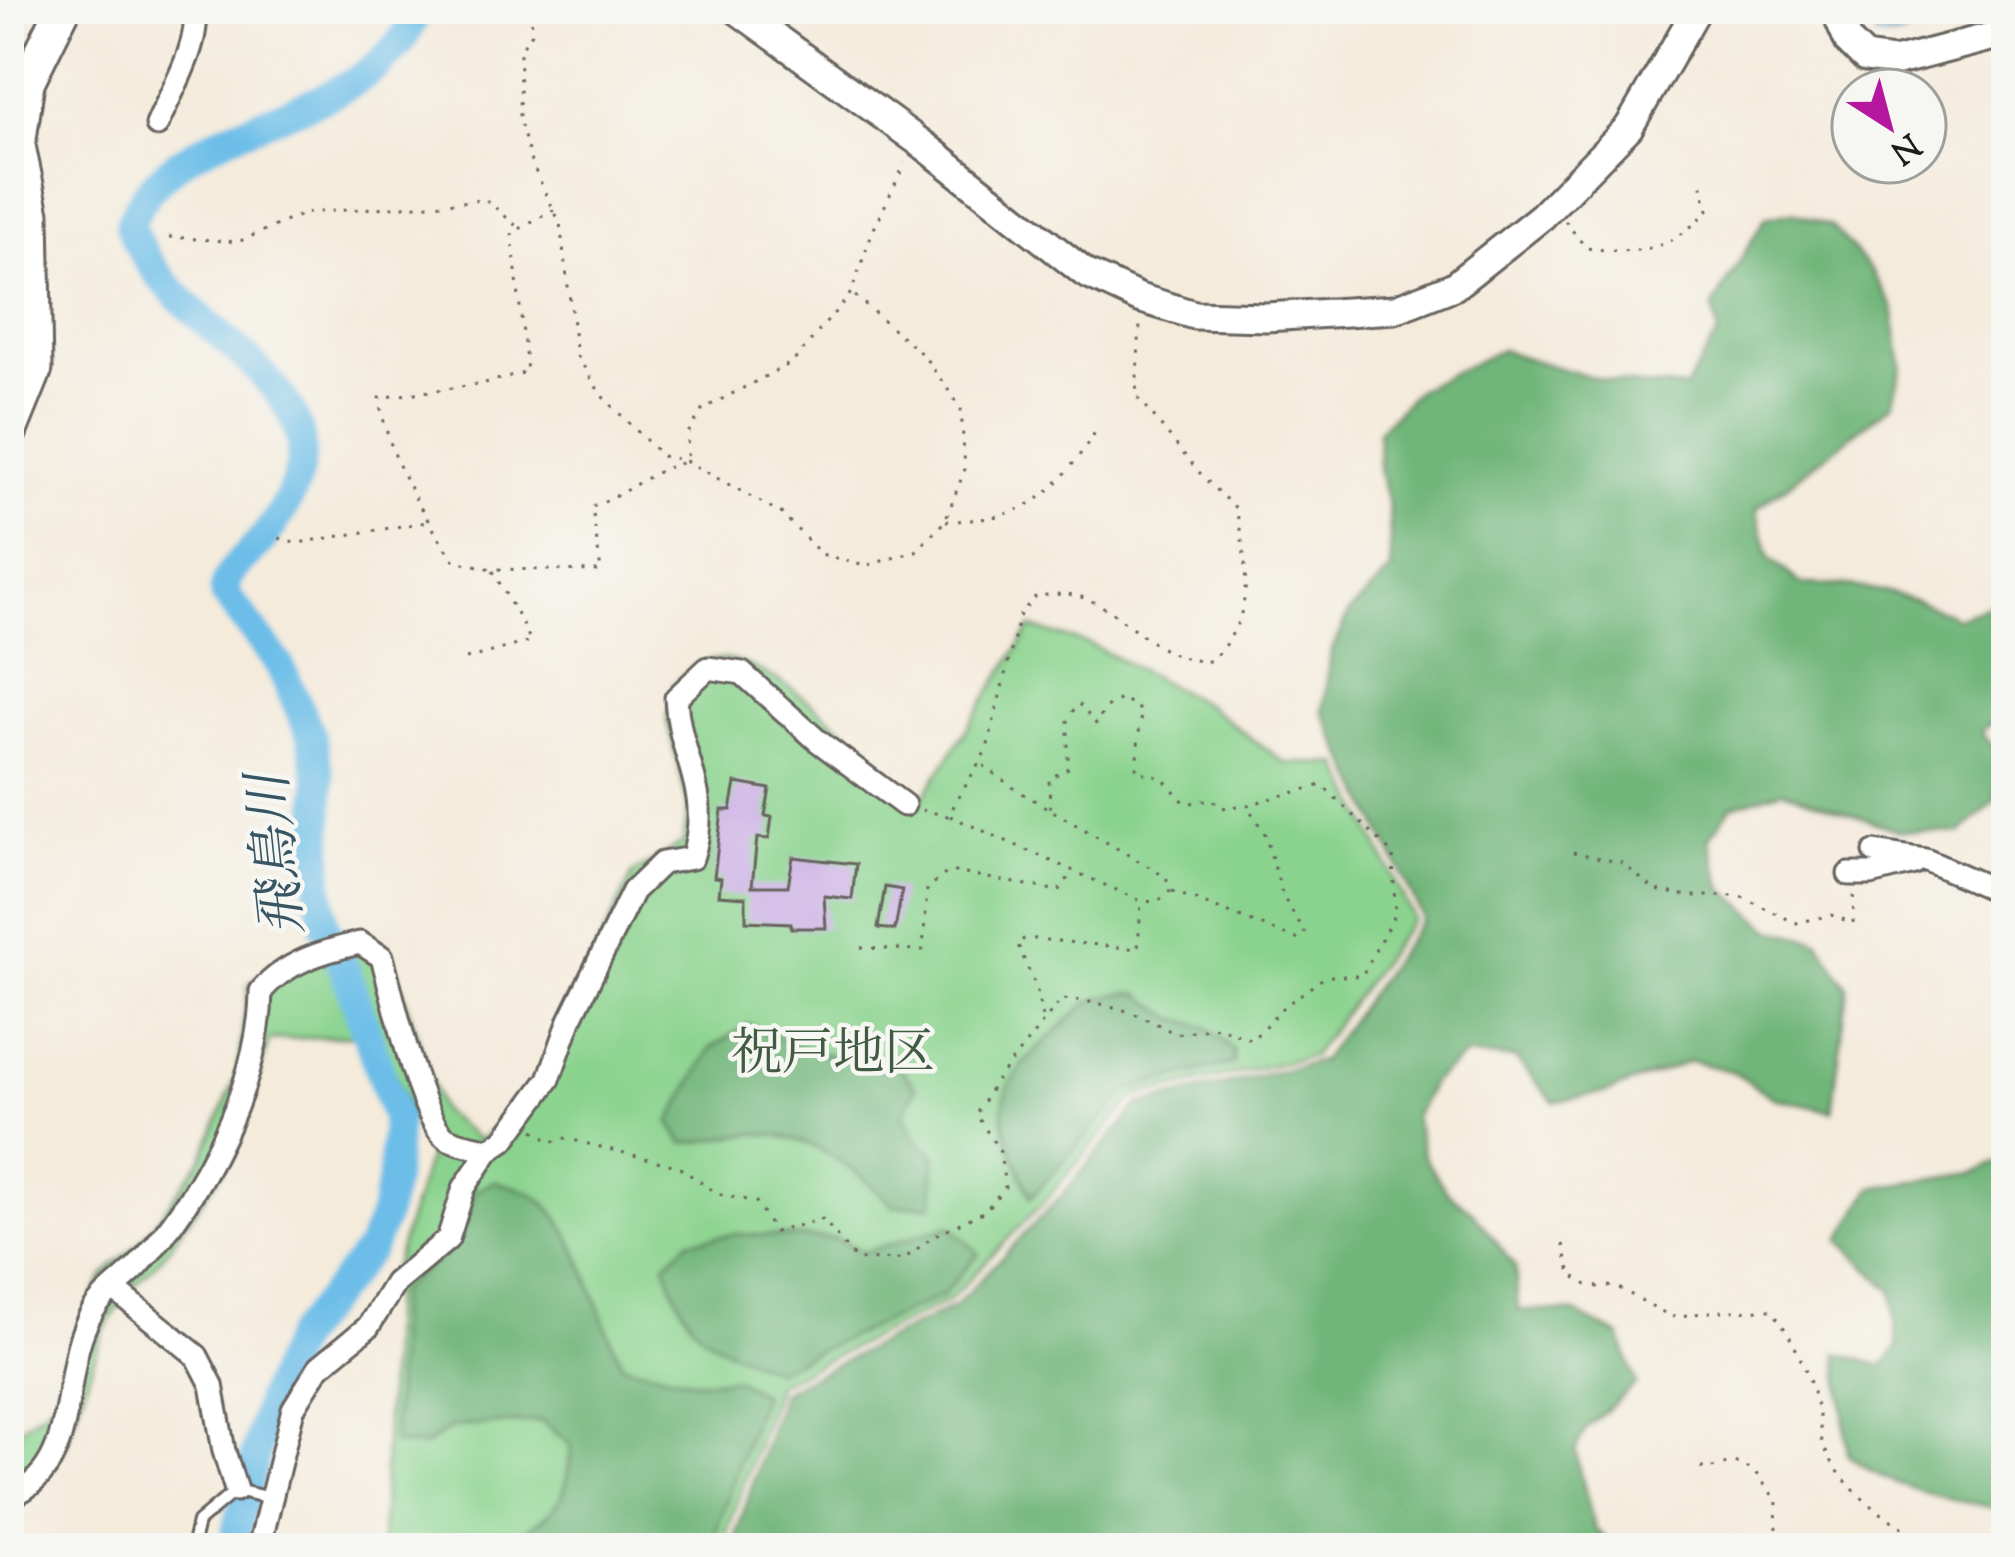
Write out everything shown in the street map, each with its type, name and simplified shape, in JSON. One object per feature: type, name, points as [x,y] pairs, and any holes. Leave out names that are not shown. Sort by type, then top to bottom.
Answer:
[{"type":"main road","points":[[9,433],[34,369],[32,214],[18,146],[27,82],[63,9]]},
{"type":"street","points":[[157,125],[189,49],[195,9]]},
{"type":"street","points":[[736,9],[916,140],[1085,273],[1138,298],[1194,315],[1266,317],[1395,309],[1454,286],[1499,254],[1629,127],[1696,9]]},
{"type":"street","points":[[1840,9],[1849,42],[1865,58],[1894,62],[2006,33]]},
{"type":"street","points":[[259,1548],[287,1428],[302,1395],[320,1367],[368,1327],[394,1283],[448,1239],[464,1188],[549,1079],[570,1020],[633,891],[662,863],[692,858],[701,810],[698,784],[679,733],[676,698],[708,668],[742,673],[818,741],[904,805]]},
{"type":"street","points":[[1875,852],[1926,860],[2006,895]]},
{"type":"street","points":[[1852,874],[1926,860]]},
{"type":"street","points":[[9,1497],[26,1490],[53,1458],[93,1310],[169,1226],[216,1155],[261,1031],[261,991],[275,975],[325,951],[360,943],[382,957],[415,1078],[438,1127],[445,1137],[496,1145]]},
{"type":"street","points":[[114,1289],[197,1356],[212,1385],[236,1490]]},
{"type":"lane","points":[[192,1548],[198,1522],[236,1490],[270,1498]]},
{"type":"path","points":[[531,9],[532,33],[520,50],[519,118],[531,163],[560,224],[578,356],[602,396],[662,456],[684,460],[781,513],[821,554],[865,566],[916,551],[944,521],[965,469],[961,408],[924,356],[851,293]]},
{"type":"path","points":[[554,210],[512,232],[527,372],[481,384],[379,398],[386,440],[428,522],[455,561],[492,569],[602,572],[592,507],[622,496],[654,471],[684,460],[687,435],[703,409],[793,362],[851,293],[872,233],[916,140]]},
{"type":"path","points":[[1553,205],[1586,248],[1636,254],[1687,234],[1708,210],[1701,182]]},
{"type":"path","points":[[170,237],[238,242],[305,213],[486,200],[519,228]]},
{"type":"path","points":[[949,816],[987,749],[1020,614],[1036,596],[1072,594],[1107,608],[1163,651],[1186,661],[1210,661],[1230,643],[1241,620],[1246,564],[1236,508],[1203,482],[1178,444],[1136,397],[1141,352],[1138,298]]},
{"type":"path","points":[[944,521],[991,521],[1051,493],[1099,426]]},
{"type":"path","points":[[279,538],[298,543],[428,522]]},
{"type":"path","points":[[466,659],[531,641],[492,569]]},
{"type":"path","points":[[496,1145],[537,1129],[552,1144],[560,1138],[677,1166],[718,1194],[756,1202],[774,1232],[824,1219],[856,1260],[904,1259],[935,1235],[985,1211],[1005,1186],[1000,1151],[976,1114],[1042,1019],[1062,999],[1107,1002],[1142,1014],[1174,1034],[1218,1025],[1252,1040],[1282,1008],[1326,976],[1362,976],[1395,913],[1393,854],[1322,785],[1247,805],[1221,808],[1212,799],[1186,804],[1163,778],[1136,770],[1141,711],[1122,698],[1104,709],[1097,725],[1078,703],[1068,719],[1068,768],[1048,779],[1051,811]]},
{"type":"path","points":[[979,763],[1166,877],[1171,890],[1299,940],[1305,932],[1283,897],[1265,834],[1247,805]]},
{"type":"path","points":[[904,805],[949,816],[1141,902],[1158,902],[1171,890]]},
{"type":"path","points":[[1573,852],[1622,863],[1655,890],[1740,896],[1796,923],[1831,915],[1853,923],[1852,874]]},
{"type":"path","points":[[861,947],[922,950],[926,889],[949,871],[1059,891],[1072,871]]},
{"type":"path","points":[[1042,1019],[1036,987],[1017,943],[1026,938],[1138,950],[1141,902]]},
{"type":"path","points":[[1563,1244],[1571,1274],[1590,1287],[1616,1286],[1672,1317],[1772,1310],[1797,1344],[1819,1412],[1822,1443],[1852,1491],[1900,1528],[1942,1548]]},
{"type":"path","points":[[1701,1467],[1705,1471],[1734,1462],[1754,1471],[1777,1502],[1776,1526],[1790,1548]]},
{"type":"green space","points":[[9,192],[15,198],[10,252],[21,354],[9,389]]},
{"type":"green space","points":[[1792,212],[1832,226],[1871,271],[1893,307],[1902,366],[1892,404],[1756,509],[1770,559],[1801,584],[1880,591],[1956,617],[2006,601],[2006,710],[1981,732],[2001,756],[1995,801],[1960,833],[1899,831],[1783,790],[1732,806],[1709,839],[1723,889],[1771,929],[1818,940],[1848,987],[1832,1111],[1774,1098],[1731,1071],[1690,1061],[1608,1092],[1554,1102],[1515,1058],[1465,1056],[1433,1081],[1414,1117],[1424,1158],[1448,1193],[1472,1211],[1515,1266],[1518,1310],[1573,1312],[1620,1336],[1636,1384],[1586,1428],[1575,1451],[1595,1529],[1616,1548],[732,1548],[782,1391],[955,1306],[1062,1195],[1139,1105],[1321,1061],[1423,918],[1323,711],[1331,652],[1349,613],[1391,571],[1389,506],[1379,470],[1378,431],[1417,390],[1501,350],[1615,382],[1686,387],[1718,334],[1713,307],[1765,218]]},
{"type":"green space","name":"祝戸地区","points":[[1031,628],[1089,644],[1205,704],[1285,763],[1339,764],[1413,918],[1312,1056],[1134,1097],[1042,1204],[948,1301],[777,1384],[722,1548],[381,1548],[392,1273],[428,1156],[379,1034],[269,1040],[236,1152],[104,1329],[62,1454],[42,1481],[10,1480],[9,1436],[57,1400],[71,1341],[104,1275],[143,1239],[202,1159],[237,1075],[249,984],[276,963],[361,931],[389,947],[441,1111],[478,1140],[504,1122],[536,1081],[633,874],[683,843],[689,808],[667,720],[673,685],[704,662],[729,661],[758,670],[819,709],[920,802]]},
{"type":"green space","points":[[1138,993],[1172,1017],[1208,1028],[1233,1050],[1234,1063],[1130,1089],[1031,1197],[1005,1125],[1007,1090],[1033,1054],[1085,1006],[1110,995]]},
{"type":"green space","points":[[749,1025],[822,1052],[898,1065],[916,1088],[904,1114],[916,1138],[935,1155],[933,1205],[893,1206],[846,1166],[791,1139],[750,1134],[683,1143],[670,1123],[711,1048]]},
{"type":"green space","points":[[2006,1158],[2006,1510],[1902,1485],[1848,1455],[1838,1353],[1883,1366],[1898,1347],[1892,1291],[1840,1240],[1872,1188],[1975,1172]]},
{"type":"green space","points":[[495,1181],[534,1195],[554,1213],[578,1253],[622,1364],[695,1381],[735,1379],[762,1394],[711,1548],[500,1548],[545,1517],[566,1484],[571,1445],[541,1421],[452,1427],[423,1447],[393,1443],[398,1290],[455,1246],[475,1191]]},
{"type":"green space","points":[[950,1226],[979,1253],[942,1296],[775,1370],[703,1334],[683,1309],[665,1264],[689,1241],[736,1234],[838,1239],[864,1252]]},
{"type":"water","points":[[1865,9],[1931,9],[1908,33],[1886,38],[1877,37],[1863,17]]},
{"type":"building","points":[[736,783],[770,789],[765,816],[772,817],[769,839],[757,838],[752,886],[788,886],[793,857],[856,864],[852,899],[824,896],[826,928],[746,921],[746,897],[719,895],[721,878],[714,877],[722,810],[731,810]]},
{"type":"building","points":[[885,887],[902,890],[895,930],[878,928]]},
{"type":"waterway","name":"飛鳥川","points":[[232,1548],[269,1401],[297,1338],[370,1249],[383,1218],[392,1179],[396,1118],[324,924],[319,882],[320,778],[311,735],[279,664],[224,593],[233,571],[267,533],[292,492],[301,459],[297,427],[282,398],[258,371],[170,288],[146,258],[130,225],[152,186],[187,158],[363,76],[396,48],[417,9]]}]
